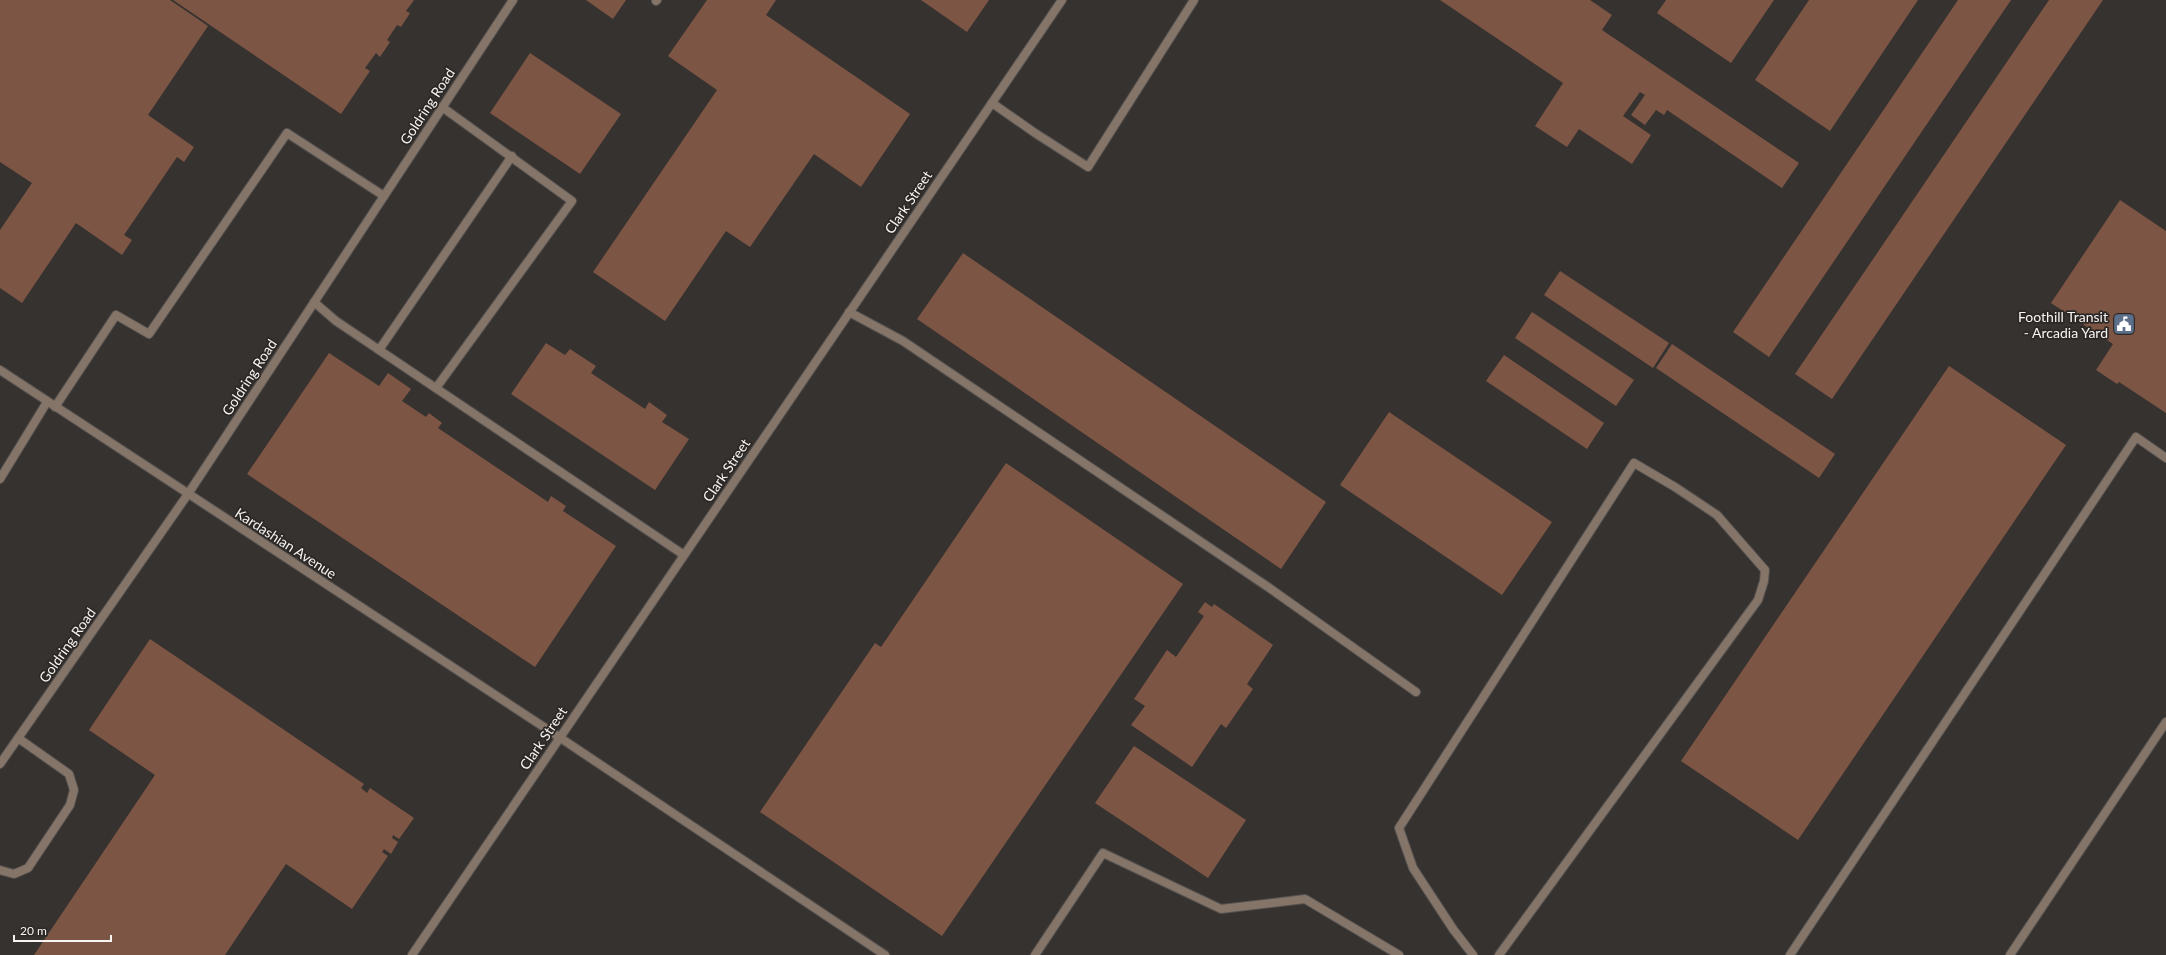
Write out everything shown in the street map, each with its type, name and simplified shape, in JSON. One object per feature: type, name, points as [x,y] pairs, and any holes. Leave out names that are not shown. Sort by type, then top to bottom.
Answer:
[{"type":"street","name":"Goldring Road","points":[[0,764],[188,494],[513,0]]},
{"type":"street","name":"Clark Street","points":[[412,955],[1062,0]]},
{"type":"street","points":[[992,103],[1034,133],[1088,167],[1194,0]]},
{"type":"street","points":[[436,388],[572,201],[512,156],[442,107]]},
{"type":"street","points":[[55,407],[116,316],[149,334],[287,133],[384,196]]},
{"type":"street","points":[[379,350],[512,156]]},
{"type":"street","points":[[314,302],[336,321],[684,555]]},
{"type":"street","points":[[849,312],[909,345],[1268,587],[1416,692]]},
{"type":"street","name":"Kardashian Avenue","points":[[0,370],[559,737],[885,955]]},
{"type":"street","points":[[0,479],[47,402]]},
{"type":"street","points":[[1790,955],[2136,437],[2166,458]]},
{"type":"street","points":[[1473,955],[1453,929],[1413,868],[1399,828],[1634,463],[1675,487],[1717,515],[1765,570],[1764,581],[1758,600],[1500,955]]},
{"type":"street","points":[[2010,955],[2166,722]]},
{"type":"street","points":[[0,870],[14,874],[28,868],[70,805],[74,790],[69,774],[18,738]]},
{"type":"street","points":[[1035,955],[1103,853],[1221,909],[1305,899],[1399,955]]},
{"type":"building","points":[[0,0],[170,0],[208,26],[148,115],[194,147],[184,162],[177,157],[124,235],[132,240],[122,255],[76,223],[22,303],[0,288],[0,230],[32,183],[0,162]]},
{"type":"building","points":[[173,0],[414,0],[406,11],[410,13],[401,27],[397,25],[387,40],[390,42],[380,57],[376,53],[365,68],[370,71],[341,114]]},
{"type":"building","points":[[586,0],[626,0],[613,19]]},
{"type":"building","points":[[707,0],[776,0],[766,15],[910,114],[861,187],[814,154],[750,247],[726,231],[665,321],[593,272],[717,90],[668,56]]},
{"type":"building","points":[[921,0],[989,0],[967,32]]},
{"type":"building","points":[[1440,0],[1590,0],[1612,15],[1602,30],[1799,163],[1782,188],[1667,110],[1664,115],[1656,110],[1645,125],[1631,115],[1645,95],[1640,92],[1623,116],[1651,135],[1632,164],[1579,129],[1567,147],[1535,126],[1563,83]]},
{"type":"building","points":[[1666,0],[1774,0],[1731,63],[1657,13]]},
{"type":"building","points":[[1809,0],[1918,0],[1830,131],[1755,80]]},
{"type":"building","points":[[1958,0],[2011,0],[1769,357],[1733,332]]},
{"type":"building","points":[[2049,0],[2103,0],[1832,399],[1795,374]]},
{"type":"building","points":[[530,53],[621,114],[580,174],[490,113]]},
{"type":"building","name":"Foothill Transit - Arcadia Yard","points":[[2120,200],[2166,231],[2166,413],[2119,382],[2117,384],[2096,370],[2113,344],[2051,303]]},
{"type":"building","points":[[963,253],[1326,502],[1281,569],[917,319]]},
{"type":"building","points":[[1560,271],[1669,343],[1653,368],[1544,295]]},
{"type":"building","points":[[1532,312],[1634,380],[1616,406],[1515,338]]},
{"type":"building","points":[[546,343],[565,355],[570,349],[596,366],[591,373],[645,409],[649,402],[667,415],[662,422],[689,439],[655,490],[511,394]]},
{"type":"building","points":[[1672,344],[1835,454],[1819,478],[1656,368]]},
{"type":"building","points":[[329,353],[379,386],[388,373],[411,389],[402,401],[426,417],[429,413],[442,423],[438,428],[548,502],[551,496],[566,506],[563,511],[616,546],[535,667],[247,474]]},
{"type":"building","points":[[1504,355],[1604,423],[1587,449],[1486,381]]},
{"type":"building","points":[[1949,366],[2066,445],[1798,840],[1681,761]]},
{"type":"building","points":[[1389,412],[1552,522],[1502,595],[1340,485]]},
{"type":"building","points":[[1006,463],[1183,584],[942,936],[760,812],[875,643],[881,647]]},
{"type":"building","points":[[1205,602],[1212,607],[1214,604],[1273,645],[1247,684],[1253,689],[1226,728],[1221,724],[1192,767],[1131,725],[1145,706],[1134,699],[1167,650],[1176,657],[1204,616],[1198,612]]},
{"type":"building","points":[[150,639],[364,784],[361,788],[367,793],[370,788],[414,818],[399,839],[393,835],[392,838],[398,842],[391,854],[384,849],[382,852],[388,856],[352,909],[286,864],[225,955],[34,955],[155,775],[89,730]]},
{"type":"building","points":[[1134,746],[1246,820],[1208,878],[1095,803]]},
{"type":"place","name":"Foothill Transit - Arcadia Yard","points":[[2124,324]]}]
